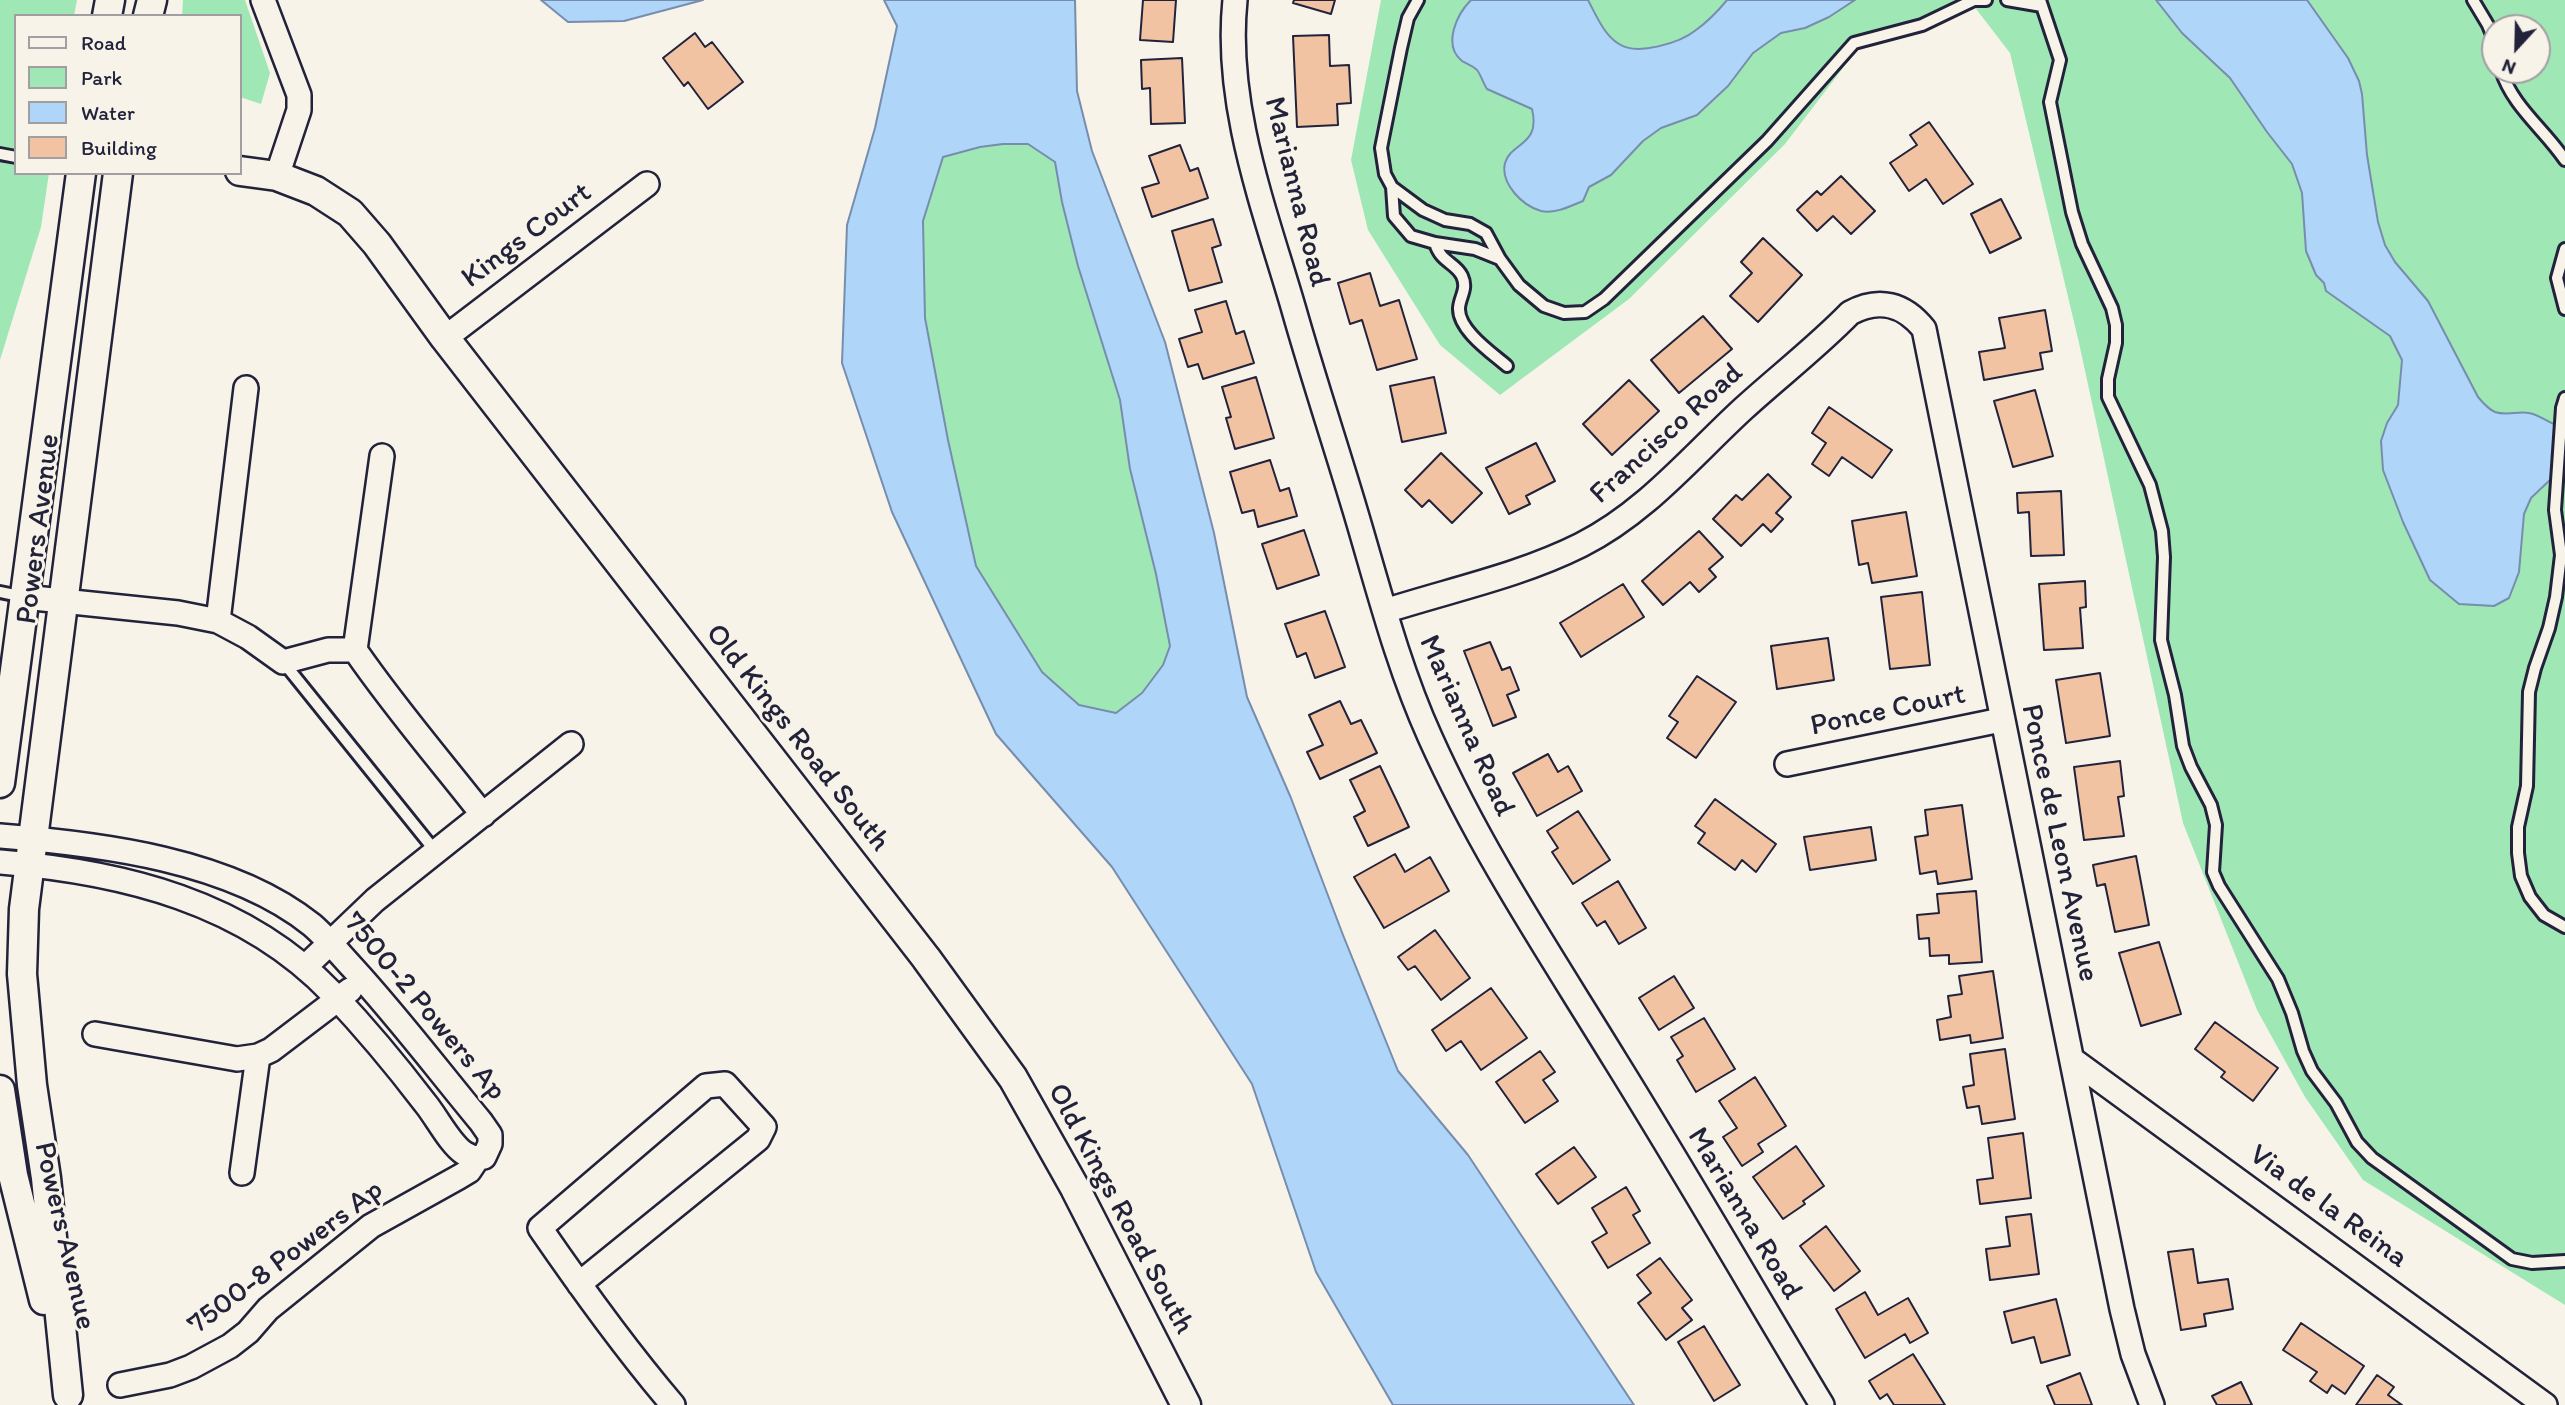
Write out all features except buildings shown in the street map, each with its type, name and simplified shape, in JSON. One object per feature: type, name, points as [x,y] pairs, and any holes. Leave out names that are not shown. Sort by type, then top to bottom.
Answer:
[{"type":"street","points":[[263,0],[299,95],[299,110],[277,176]]},
{"type":"street","name":"Marianna Road","points":[[1235,0],[1237,84],[1248,149],[1310,368],[1399,659],[1428,733],[1478,834],[1523,913],[1617,1062],[1822,1405]]},
{"type":"street","name":"Old Kings Road South","points":[[242,171],[277,176],[316,191],[350,213],[377,244],[446,338],[926,958],[1013,1078],[1075,1188],[1186,1405]]},
{"type":"street","name":"Powers Avenue","points":[[0,783],[12,595],[81,175]]},
{"type":"street","name":"Powers Avenue","points":[[69,1400],[46,1178],[32,1085],[22,974],[24,909],[118,175]]},
{"type":"street","name":"Kings Court","points":[[446,338],[647,184]]},
{"type":"street","name":"Francisco Road","points":[[1385,611],[1531,567],[1606,531],[1652,496],[1850,313],[1861,307],[1894,304]]},
{"type":"street","name":"Ponce de Leon Avenue","points":[[1894,304],[1915,317],[1924,330],[2122,1309],[2133,1354],[2152,1405]]},
{"type":"street","points":[[218,621],[246,388]]},
{"type":"street","points":[[382,456],[355,650],[385,694],[483,815]]},
{"type":"street","points":[[12,595],[178,613],[218,621],[248,637],[284,662],[328,650],[355,650]]},
{"type":"street","name":"Ponce Court","points":[[1787,764],[2001,720]]},
{"type":"street","points":[[306,966],[375,900],[571,744]]},
{"type":"street","name":"7500-2 Powers Ap","points":[[0,836],[32,852],[85,872],[136,883],[237,920],[306,966],[338,999],[426,1103],[461,1152],[477,1158],[484,1157],[490,1135],[364,980],[299,916],[254,889],[206,871],[113,848],[32,852],[0,862]]},
{"type":"street","points":[[95,1034],[237,1059],[258,1056],[271,1050],[364,980]]},
{"type":"street","points":[[242,1172],[258,1056]]},
{"type":"street","name":"Via de la Reina","points":[[2073,1060],[2545,1405]]},
{"type":"street","points":[[579,1284],[758,1139],[764,1128],[725,1084],[706,1086],[540,1228],[579,1284],[673,1405]]},
{"type":"street","name":"Powers Avenue","points":[[0,1090],[13,1175],[69,1400]]},
{"type":"street","name":"7500-8 Powers Ap","points":[[120,1385],[170,1375],[230,1346],[268,1309],[372,1226],[469,1171],[477,1158]]},
{"type":"lane","points":[[1418,0],[1408,18],[1381,148],[1385,174],[1392,187],[1394,216],[1411,236],[1475,249],[1500,259]]},
{"type":"lane","points":[[1392,187],[1423,210],[1444,219],[1470,224],[1486,233],[1500,259],[1519,285],[1544,306],[1564,313],[1585,312],[1604,299],[1767,141],[1854,43],[1922,25],[1974,0],[1986,0]]},
{"type":"lane","points":[[2007,0],[2041,3],[2060,60],[2050,102],[2081,244],[2112,308],[2116,325],[2108,397],[2150,485],[2162,531],[2164,557],[2161,640],[2175,695],[2183,746],[2211,805],[2216,825],[2213,872],[2278,979],[2312,1071],[2336,1103],[2357,1142],[2372,1158],[2512,1259],[2532,1263],[2565,1261]]},
{"type":"lane","points":[[2506,84],[2517,102],[2565,160]]},
{"type":"lane","points":[[1435,243],[1439,255],[1462,274],[1465,288],[1459,309],[1468,332],[1507,366]]},
{"type":"lane","points":[[2565,249],[2557,278],[2565,309]]},
{"type":"lane","points":[[2565,398],[2555,510],[2561,555],[2550,628],[2529,692],[2527,786],[2518,827],[2521,876],[2530,897],[2544,915],[2565,927]]},
{"type":"lane","points":[[284,662],[436,852]]},
{"type":"green space","points":[[0,0],[77,0],[74,14],[14,14],[14,175],[49,175],[41,227],[0,360]]},
{"type":"green space","points":[[183,0],[245,0],[270,73],[261,104],[242,98],[242,14],[182,14]]},
{"type":"green space","points":[[1381,0],[2565,0],[2565,1305],[2363,1180],[2305,1097],[2257,1010],[2183,823],[2079,343],[2010,53],[1970,1],[1865,39],[1785,144],[1629,299],[1500,395],[1440,345],[1368,230],[1351,160]]},
{"type":"green space","points":[[1003,144],[1028,144],[1055,162],[1078,266],[1120,400],[1130,469],[1156,574],[1170,646],[1163,665],[1142,693],[1116,713],[1079,705],[1042,672],[976,567],[948,440],[925,318],[923,221],[943,157]]},
{"type":"water","points":[[541,0],[703,0],[624,21],[568,22]]},
{"type":"water","points":[[884,0],[1075,0],[1077,91],[1092,151],[1165,342],[1214,533],[1247,697],[1291,798],[1398,1071],[1468,1155],[1634,1405],[1393,1405],[1316,1272],[1252,1084],[1112,867],[996,734],[892,512],[842,363],[847,225],[875,128],[897,26]],"holes":[[[1028,144],[1055,162],[1078,266],[1120,400],[1130,469],[1156,574],[1170,646],[1163,665],[1142,693],[1116,713],[1079,705],[1042,672],[976,566],[925,318],[923,221],[943,157],[980,147]]]},
{"type":"water","points":[[1471,0],[1588,0],[1609,35],[1619,44],[1636,49],[1658,46],[1689,35],[1727,0],[1855,0],[1829,17],[1805,28],[1781,33],[1753,53],[1728,86],[1697,115],[1661,128],[1643,141],[1611,175],[1589,187],[1583,201],[1547,212],[1520,199],[1509,186],[1504,171],[1508,156],[1529,137],[1534,121],[1532,109],[1487,89],[1477,70],[1462,61],[1453,47],[1452,38],[1457,21]]},
{"type":"water","points":[[2156,0],[2307,0],[2348,58],[2362,94],[2367,155],[2378,222],[2385,245],[2395,262],[2428,301],[2484,404],[2495,412],[2529,413],[2565,427],[2565,481],[2551,479],[2531,498],[2524,514],[2519,572],[2509,598],[2494,606],[2459,604],[2430,580],[2383,470],[2381,441],[2387,423],[2398,405],[2402,360],[2390,336],[2326,291],[2306,251],[2302,193],[2292,164],[2230,78],[2182,33]]}]
